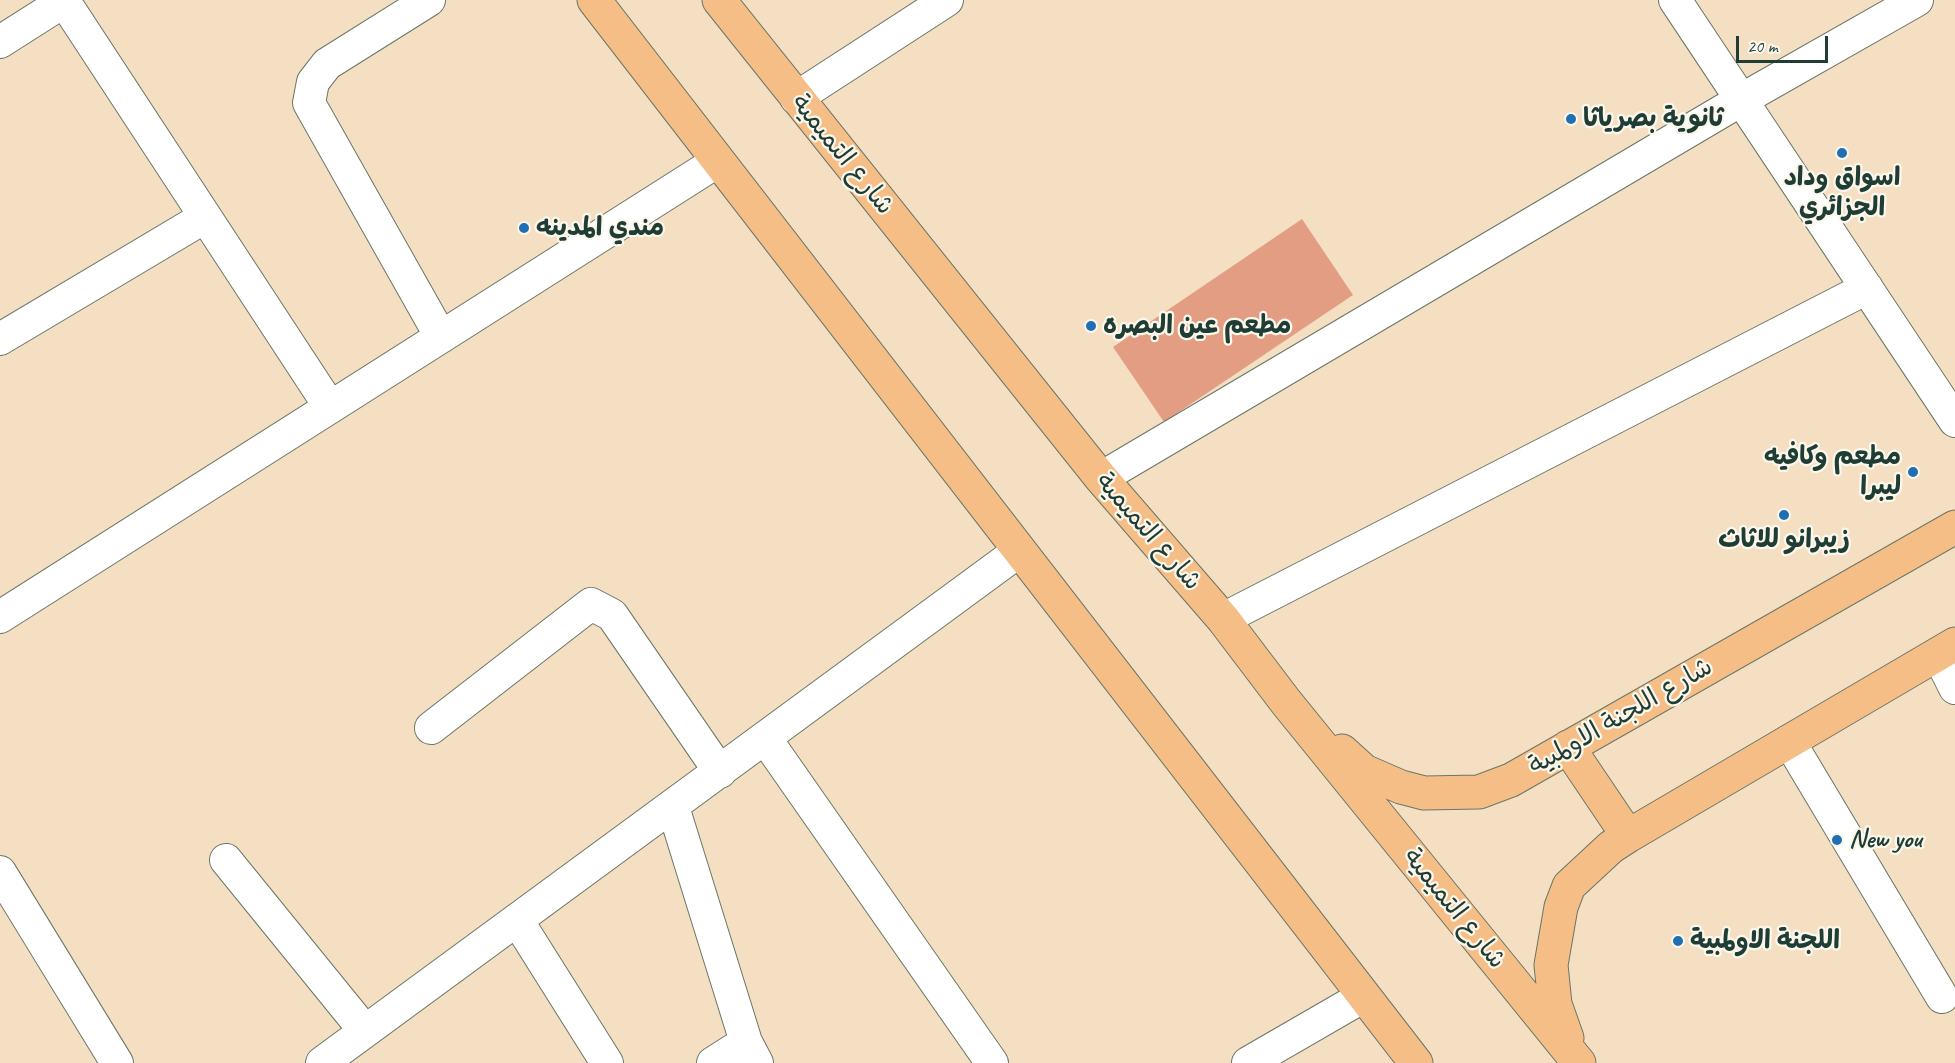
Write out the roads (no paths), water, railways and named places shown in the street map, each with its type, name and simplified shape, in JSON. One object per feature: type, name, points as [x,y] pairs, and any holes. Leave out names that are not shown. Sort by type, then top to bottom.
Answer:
[{"type":"main road","points":[[594,0],[1416,1063]]},
{"type":"main road","name":"شارع التميمية","points":[[719,0],[1101,478],[1223,619],[1286,702],[1577,1061]]},
{"type":"main road","name":"شارع اللجنة الاولمبية","points":[[1286,702],[1364,771],[1401,787],[1424,793],[1479,792],[1510,780],[1955,527]]},
{"type":"main road","points":[[1577,1061],[1554,1004],[1551,965],[1561,907],[1569,886],[1611,847],[1628,836],[1946,649]]},
{"type":"main road","points":[[1568,747],[1628,836]]},
{"type":"street","points":[[429,0],[327,64],[314,82],[309,103],[441,337]]},
{"type":"street","points":[[796,98],[947,0]]},
{"type":"street","points":[[1675,0],[1955,421]]},
{"type":"street","points":[[1101,478],[1741,100],[1917,0]]},
{"type":"street","points":[[0,42],[65,1],[330,407]]},
{"type":"street","points":[[0,617],[718,161]]},
{"type":"street","points":[[0,339],[205,217]]},
{"type":"street","points":[[1223,619],[1867,288]]},
{"type":"street","points":[[322,1063],[1020,551]]},
{"type":"street","points":[[431,728],[591,604],[612,615],[720,772]]},
{"type":"street","points":[[1946,649],[1955,688]]},
{"type":"street","points":[[765,738],[992,1063]]},
{"type":"street","points":[[1790,741],[1942,997]]},
{"type":"street","points":[[673,807],[752,1052],[713,1063]]},
{"type":"street","points":[[226,860],[365,1031]]},
{"type":"street","points":[[4,886],[117,1063]]},
{"type":"street","points":[[517,920],[607,1063]]},
{"type":"street","points":[[1248,1063],[1364,996]]},
{"type":"place","name":"ثانوية بصرياثا","points":[[1571,119]]},
{"type":"place","name":"اسواق وداد الجزائري","points":[[1842,153]]},
{"type":"place","name":"مندي المدينه","points":[[524,228]]},
{"type":"place","name":"مطعم عين البصره","points":[[1091,326]]},
{"type":"place","name":"مطعم وكافيه ليبرا","points":[[1913,472]]},
{"type":"place","name":"زيبرانو للاثاث","points":[[1784,515]]},
{"type":"place","name":"New you","points":[[1837,840]]},
{"type":"place","name":"اللجنة الاولمبية","points":[[1678,941]]}]
